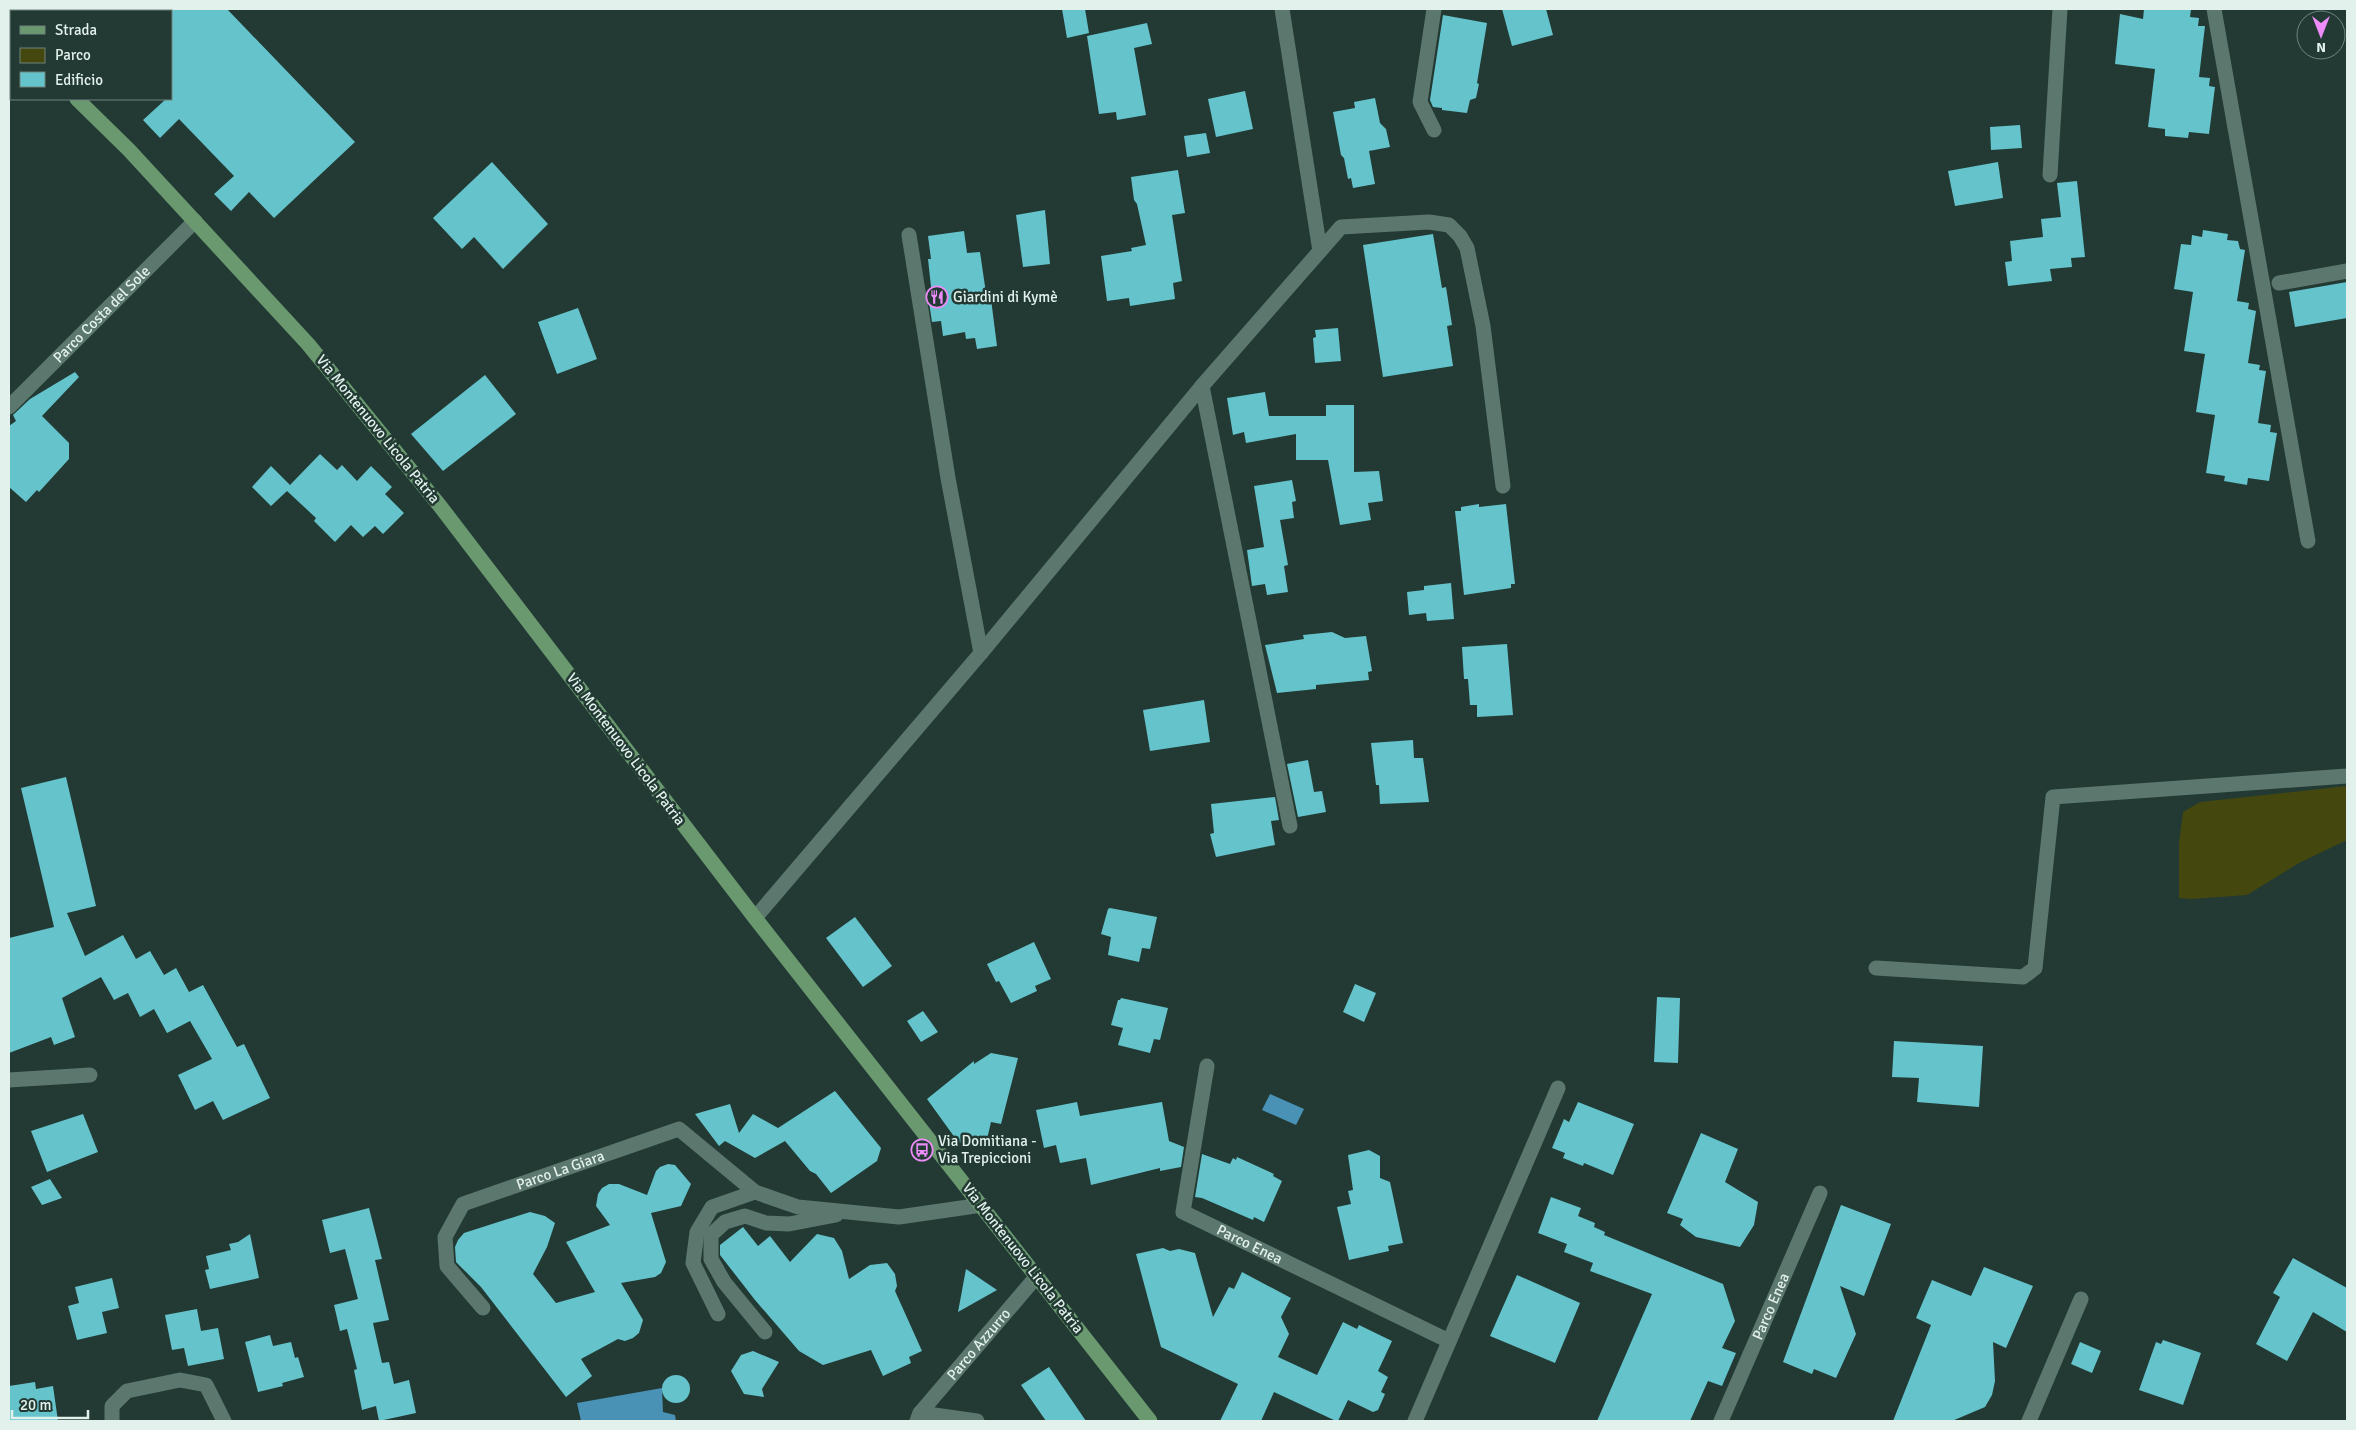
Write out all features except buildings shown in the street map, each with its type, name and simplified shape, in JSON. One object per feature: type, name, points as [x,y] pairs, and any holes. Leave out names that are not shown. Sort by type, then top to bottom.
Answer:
[{"type":"main road","name":"Via Montenuovo Licola Patria","points":[[78,100],[129,150],[308,344],[440,506],[755,918],[1150,1421]]},
{"type":"street","points":[[1282,9],[1320,251]]},
{"type":"street","points":[[1434,9],[1420,102],[1434,130]]},
{"type":"street","points":[[2050,175],[2060,9]]},
{"type":"street","points":[[2214,9],[2308,541]]},
{"type":"street","name":"Parco Costa del Sole","points":[[9,407],[195,221]]},
{"type":"street","points":[[755,918],[981,653],[1202,386],[1342,227],[1429,222],[1449,225],[1460,236],[1467,248],[1483,326],[1503,486]]},
{"type":"street","points":[[909,235],[948,478],[981,653]]},
{"type":"street","points":[[2279,283],[2347,271]]},
{"type":"street","points":[[1202,386],[1290,826]]},
{"type":"street","points":[[1876,968],[2023,977],[2034,968],[2054,797],[2347,776]]},
{"type":"street","name":"Parco Enea","points":[[1207,1066],[1183,1212],[1449,1341]]},
{"type":"street","points":[[9,1080],[90,1075]]},
{"type":"street","points":[[1415,1421],[1558,1088]]},
{"type":"street","name":"Parco La Giara","points":[[483,1308],[447,1266],[445,1237],[463,1204],[679,1129],[755,1192],[798,1207],[899,1217],[982,1205]]},
{"type":"street","points":[[718,1314],[693,1263],[697,1232],[712,1207],[755,1192]]},
{"type":"street","name":"Parco Enea","points":[[1721,1421],[1820,1193]]},
{"type":"street","name":"Parco La Giara","points":[[765,1332],[724,1282],[711,1259],[711,1235],[724,1222],[745,1216],[766,1223],[789,1224],[832,1218],[843,1212]]},
{"type":"street","name":"Parco Azzurro","points":[[918,1417],[1036,1276]]},
{"type":"street","points":[[2029,1421],[2081,1299]]},
{"type":"street","points":[[112,1421],[112,1406],[126,1392],[180,1380],[206,1385],[224,1421]]},
{"type":"street","name":"Parco Azzurro","points":[[918,1417],[977,1421]]},
{"type":"green space","points":[[2347,786],[2347,840],[2299,863],[2247,895],[2191,899],[2179,898],[2179,843],[2183,812],[2200,802]]},
{"type":"water","points":[[1270,1094],[1304,1109],[1296,1125],[1262,1110]]},
{"type":"water","points":[[662,1388],[663,1412],[675,1415],[676,1421],[581,1421],[577,1403]]},
{"type":"place","name":"Giardini di Kymè","points":[[937,297]]},
{"type":"place","name":"Via Domitiana - Via Trepiccioni","points":[[922,1150]]}]
